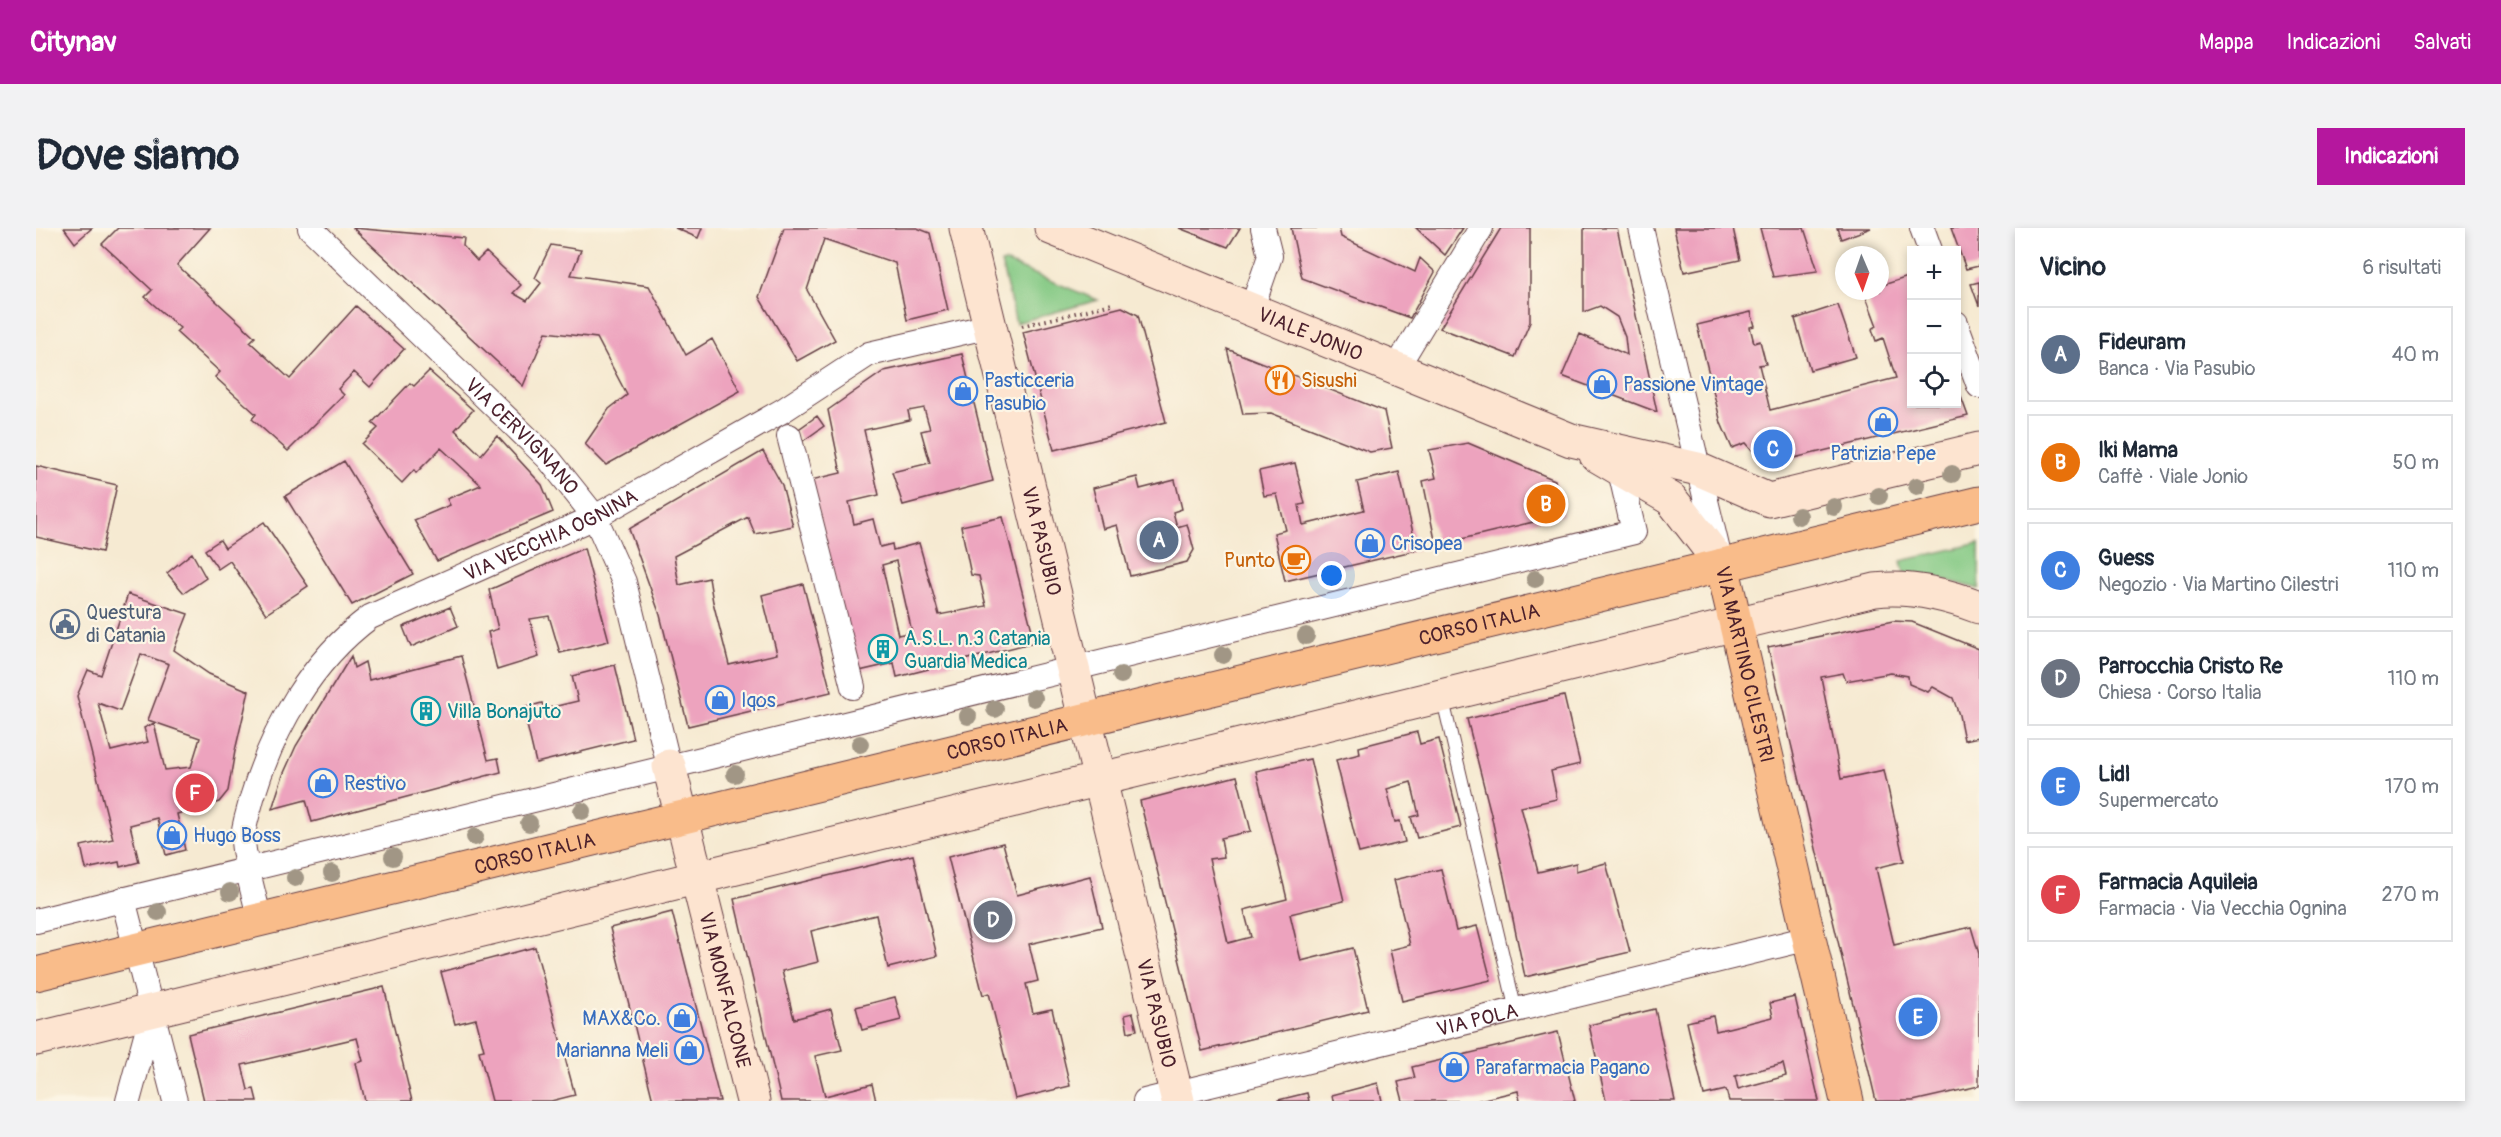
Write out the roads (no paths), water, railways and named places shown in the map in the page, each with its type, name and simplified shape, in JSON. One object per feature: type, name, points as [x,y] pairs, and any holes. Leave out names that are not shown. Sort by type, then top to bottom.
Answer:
[{"type":"main road","name":"VIA PASUBIO","points":[[966,228],[1004,327],[1073,668],[1177,1097]]},
{"type":"main road","name":"VIALE JONIO","points":[[1051,228],[1397,367],[1571,440]]},
{"type":"main road","points":[[1571,440],[1698,469],[1769,500],[1979,449]]},
{"type":"main road","points":[[1571,440],[1620,471],[1671,499],[1722,566]]},
{"type":"main road","name":"CORSO ITALIA","points":[[36,974],[1979,503]]},
{"type":"main road","name":"VIA MARTINO CILESTRI","points":[[1722,566],[1847,1101]]},
{"type":"main road","points":[[36,1039],[1875,590],[1897,587],[1929,592],[1979,607]]},
{"type":"main road","name":"VIA MONFALCONE","points":[[669,766],[753,1101]]},
{"type":"street","name":"VIA CERVIGNANO","points":[[310,228],[548,458],[595,518],[624,582],[669,766]]},
{"type":"street","points":[[1252,308],[1270,256],[1263,228]]},
{"type":"street","points":[[1397,367],[1481,228]]},
{"type":"street","name":"VIA MARTINO CILESTRI","points":[[1641,228],[1722,566]]},
{"type":"street","points":[[1922,228],[1929,246]]},
{"type":"street","name":"VIA VECCHIA OGNINA","points":[[260,920],[243,839],[262,765],[300,690],[332,650],[350,632],[370,617],[595,518],[782,411],[869,354],[1004,327]]},
{"type":"street","points":[[1961,337],[1979,386]]},
{"type":"street","points":[[789,436],[855,694]]},
{"type":"street","points":[[36,921],[1634,532],[1620,471]]},
{"type":"street","points":[[123,899],[175,1101]]},
{"type":"street","name":"VIA POLA","points":[[1145,1101],[1177,1097],[1809,939]]},
{"type":"street","points":[[128,1101],[152,1011]]},
{"type":"lane","points":[[782,411],[789,436]]},
{"type":"lane","points":[[1442,695],[1516,1011]]},
{"type":"place","name":"Sisushi","points":[[1280,380]]},
{"type":"place","name":"Passione Vintage","points":[[1602,384]]},
{"type":"place","name":"Pasticceria Pasubio","points":[[963,391]]},
{"type":"place","name":"Patrizia Pepe","points":[[1883,422]]},
{"type":"place","name":"Guess","points":[[1773,449]]},
{"type":"place","name":"Iki Mama","points":[[1546,504]]},
{"type":"place","name":"Fideuram","points":[[1159,540]]},
{"type":"place","name":"Crisopea","points":[[1370,543]]},
{"type":"place","name":"Punto","points":[[1296,560]]},
{"type":"place","name":"Questura di Catania","points":[[65,624]]},
{"type":"place","name":"A.S.L. n.3 Catania Guardia Medica","points":[[883,649]]},
{"type":"place","name":"Iqos","points":[[720,700]]},
{"type":"place","name":"Villa Bonajuto","points":[[426,711]]},
{"type":"place","name":"Restivo","points":[[323,783]]},
{"type":"place","name":"Farmacia Aquileia","points":[[195,793]]},
{"type":"place","name":"Hugo Boss","points":[[172,835]]},
{"type":"place","name":"Parrocchia Cristo Re","points":[[993,920]]},
{"type":"place","name":"Lidl","points":[[1918,1017]]},
{"type":"place","name":"MAX&Co.","points":[[682,1018]]},
{"type":"place","name":"Marianna Meli","points":[[689,1050]]},
{"type":"place","name":"Parafarmacia Pagano","points":[[1454,1067]]}]
